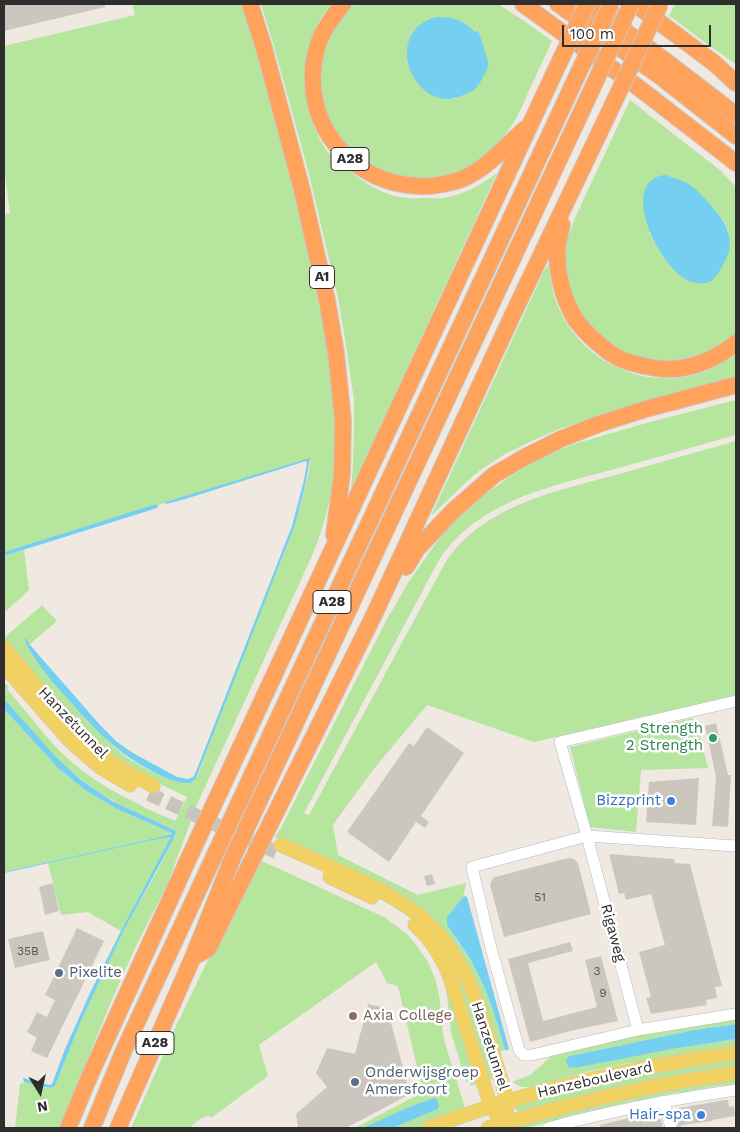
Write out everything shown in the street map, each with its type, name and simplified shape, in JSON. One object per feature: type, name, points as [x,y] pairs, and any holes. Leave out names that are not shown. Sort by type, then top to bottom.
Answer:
[{"type":"highway","name":"A1","points":[[250,4],[264,48],[302,190],[327,300],[336,353],[343,421],[342,465],[336,522],[329,557]]},
{"type":"highway","name":"A28","points":[[343,4],[331,20],[320,41],[314,68],[314,95],[322,124],[330,137],[351,160],[363,169],[390,182],[420,186],[441,184],[466,176],[489,163],[530,124]]},
{"type":"highway","points":[[523,4],[639,88],[734,163]]},
{"type":"highway","points":[[558,4],[661,77],[736,136]]},
{"type":"highway","name":"A28","points":[[68,1128],[188,860],[587,4]]},
{"type":"highway","points":[[587,4],[667,62],[736,116]]},
{"type":"highway","name":"A28","points":[[92,1128],[124,1050],[611,4]]},
{"type":"highway","name":"A28","points":[[118,1128],[193,957],[233,857],[631,4]]},
{"type":"highway","points":[[635,4],[714,63],[736,83]]},
{"type":"highway","name":"A28","points":[[193,957],[208,949],[374,615],[513,314],[660,4]]},
{"type":"highway","points":[[714,63],[736,73]]},
{"type":"highway","points":[[578,178],[563,220],[558,243],[558,260],[565,298],[574,318],[588,334],[602,348],[617,358],[654,368],[668,369],[702,363],[724,352],[736,343]]},
{"type":"highway","name":"A28","points":[[374,615],[417,549],[453,511],[494,475],[524,457],[561,439],[599,424],[646,408],[736,385]]},
{"type":"main road","name":"Hanzetunnel","points":[[4,646],[36,686],[96,750],[151,790],[110,774],[91,760],[70,741],[4,666]]},
{"type":"main road","name":"Hanzetunnel","points":[[279,849],[391,896],[420,917],[438,934],[455,958],[470,985],[490,1041],[508,1102],[504,1123],[492,1107],[449,973],[428,938],[413,922],[389,905],[279,849]]},
{"type":"main road","name":"Hanzeboulevard","points":[[429,1128],[543,1091],[614,1074],[690,1059],[736,1053]]},
{"type":"main road","name":"Hanzeboulevard","points":[[488,1128],[595,1098],[736,1073]]},
{"type":"street","name":"Rigaweg","points":[[638,1030],[560,742],[736,701]]},
{"type":"street","points":[[736,846],[587,836],[472,867],[490,944],[519,1050],[522,1053],[527,1055],[638,1030],[736,1014]]},
{"type":"street","points":[[548,1128],[584,1124],[664,1101],[736,1090]]},
{"type":"street","points":[[664,1101],[671,1128]]},
{"type":"green space","points":[[132,4],[242,4],[281,139],[313,276],[333,386],[336,431],[335,465],[328,505],[312,556],[198,802],[167,885],[114,995],[59,1128],[15,1128],[20,1084],[31,1083],[50,1088],[55,1086],[81,1021],[123,932],[161,864],[175,835],[175,830],[133,811],[106,796],[69,769],[43,744],[4,699],[4,682],[9,687],[7,689],[60,751],[85,773],[104,785],[143,807],[175,821],[187,797],[122,762],[92,738],[4,641],[4,638],[42,605],[57,621],[29,645],[26,639],[24,640],[44,671],[86,720],[128,758],[164,777],[175,781],[191,783],[198,775],[287,546],[306,485],[310,464],[310,459],[308,459],[4,552],[4,215],[10,213],[4,167],[4,46],[135,15]]},
{"type":"green space","points":[[261,4],[331,4],[322,15],[314,34],[308,55],[305,81],[308,107],[312,120],[323,144],[334,160],[368,184],[381,191],[404,198],[441,198],[458,195],[497,173],[351,490],[354,400],[338,298],[309,174]]},
{"type":"green space","points":[[355,4],[498,4],[552,41],[516,119],[494,147],[478,160],[459,171],[431,178],[410,177],[390,173],[372,165],[355,153],[341,138],[330,120],[324,100],[321,78],[322,65],[332,33],[338,22]],"holes":[[[430,19],[455,20],[465,24],[476,33],[477,31],[489,65],[472,90],[454,99],[411,35]]]},
{"type":"green space","points":[[675,4],[736,4],[736,64],[669,16]]},
{"type":"green space","points":[[630,100],[721,171],[736,187],[736,337],[698,360],[660,363],[618,354],[580,319],[563,272],[565,247],[574,220]],"holes":[[[723,220],[729,232],[672,266],[649,232]]]},
{"type":"green space","points":[[548,265],[554,296],[561,313],[572,331],[585,346],[600,358],[617,368],[635,374],[655,378],[675,378],[701,373],[736,355],[736,380],[612,412],[559,429],[536,439],[505,454],[479,471],[431,516],[544,271]]},
{"type":"green space","points":[[736,400],[736,435],[541,490],[495,510],[474,523],[455,540],[439,560],[304,813],[309,815],[445,563],[461,543],[480,527],[500,514],[547,494],[736,441],[736,695],[534,742],[427,705],[373,770],[333,825],[338,855],[418,895],[466,883],[463,897],[447,917],[447,925],[476,969],[494,1010],[505,1050],[498,1052],[435,927],[290,843],[275,837],[386,621],[408,583],[443,533],[467,508],[509,477],[541,458],[574,444]]},
{"type":"green space","points":[[24,550],[29,590],[4,613],[4,556]]},
{"type":"green space","points":[[4,709],[58,768],[85,790],[117,809],[172,833],[4,872]]},
{"type":"green space","points":[[692,718],[697,725],[708,768],[641,770],[636,832],[590,827],[570,747]]},
{"type":"green space","points":[[170,836],[171,839],[121,931],[88,912],[61,915],[48,863]]},
{"type":"green space","points":[[262,861],[384,917],[406,933],[415,943],[428,962],[436,981],[444,1040],[466,1111],[423,1128],[393,1128],[438,1109],[437,1099],[425,1101],[363,1128],[355,1128],[423,1092],[398,986],[387,983],[376,962],[259,1045],[268,1076],[211,1118],[209,1116],[204,1117],[190,1128],[131,1128],[177,1024],[220,935]]},
{"type":"green space","points":[[439,941],[463,986],[496,1078],[489,1080]]},
{"type":"green space","points":[[437,956],[479,1083],[471,1086],[469,1081],[466,1082],[451,1032],[447,995]]},
{"type":"green space","points":[[736,1017],[736,1024],[694,1030],[569,1056],[566,1060],[672,1049],[736,1039],[736,1050],[629,1063],[530,1087],[522,1087],[512,1082],[530,1075],[555,1053],[597,1041]]},
{"type":"green space","points":[[736,1055],[736,1070],[519,1113],[514,1106],[518,1101]]},
{"type":"green space","points":[[736,1075],[736,1084],[732,1084],[732,1088],[723,1089],[722,1085],[689,1091],[689,1094],[680,1096],[679,1092],[646,1099],[647,1102],[638,1104],[637,1100],[604,1108],[604,1111],[596,1113],[594,1110],[562,1118],[562,1122],[553,1121],[526,1128],[498,1128],[512,1124]]},
{"type":"water","points":[[436,17],[458,20],[475,32],[478,31],[489,65],[475,89],[458,97],[442,99],[429,93],[417,82],[410,69],[407,53],[410,38],[419,26]]},
{"type":"water","points":[[665,175],[684,182],[695,189],[723,221],[729,234],[729,251],[724,263],[714,279],[709,282],[694,283],[680,275],[668,263],[648,228],[644,209],[644,193],[651,181]]},
{"type":"water","points":[[310,458],[295,525],[196,778],[191,783],[187,783],[166,778],[144,767],[107,740],[47,675],[24,639],[117,742],[177,777],[188,779],[193,777],[292,526],[307,463],[306,461],[182,500],[166,504],[165,502]]},
{"type":"water","points":[[156,504],[157,508],[4,556],[4,552]]},
{"type":"water","points":[[4,699],[56,757],[81,780],[112,801],[176,831],[173,840],[123,932],[81,1021],[55,1086],[50,1088],[24,1082],[23,1078],[49,1085],[52,1084],[90,993],[171,837],[4,872],[172,833],[117,809],[85,790],[58,768],[4,709]]},
{"type":"water","points":[[465,896],[467,897],[508,1050],[505,1050],[493,1009],[481,980],[470,958],[447,925],[447,917]]},
{"type":"water","points":[[736,1024],[736,1039],[574,1068],[568,1067],[566,1060],[569,1056],[694,1030]]},
{"type":"water","points":[[435,1098],[439,1106],[438,1109],[393,1128],[363,1128],[408,1108]]},
{"type":"building","points":[[4,4],[105,4],[105,7],[4,31]]},
{"type":"building","points":[[716,723],[728,775],[731,775],[728,827],[712,826],[716,777],[705,726]]},
{"type":"building","points":[[427,727],[464,753],[421,816],[429,822],[425,828],[416,822],[389,862],[347,832],[409,743],[414,746]]},
{"type":"building","points":[[699,778],[696,825],[646,822],[649,782]]},
{"type":"building","points":[[609,854],[674,859],[675,863],[690,864],[722,986],[715,987],[717,998],[706,1000],[707,1005],[651,1014],[646,998],[651,997],[639,952],[665,945],[651,894],[626,900],[624,893],[619,894]]},
{"type":"building","points":[[568,858],[574,859],[578,863],[591,914],[504,937],[490,885],[492,879]]},
{"type":"building","points":[[432,874],[435,884],[427,886],[424,876]]},
{"type":"building","points":[[53,883],[59,911],[45,915],[39,887]]},
{"type":"building","points":[[77,928],[104,941],[47,1058],[31,1051],[37,1038],[27,1032],[37,1012],[47,1017],[55,1000],[45,995]]},
{"type":"building","points":[[43,931],[50,960],[15,968],[8,939]]},
{"type":"building","points":[[570,942],[573,951],[528,963],[543,1021],[597,1007],[585,960],[601,956],[618,1021],[530,1042],[508,959]]},
{"type":"building","points":[[368,1004],[387,1008],[410,1094],[346,1128],[298,1128],[296,1114],[327,1087],[316,1073],[327,1048],[355,1054]]},
{"type":"building","points":[[728,1100],[729,1107],[734,1106],[735,1116],[682,1125],[680,1126],[681,1128],[678,1128],[676,1116],[680,1115],[679,1108]]},
{"type":"building","points":[[655,1113],[657,1120],[661,1119],[663,1128],[600,1128],[600,1125]]},
{"type":"tunnel","points":[[149,794],[278,853]]},
{"type":"place","name":"Strength 2 Strength","points":[[713,738]]},
{"type":"place","name":"Bizzprint","points":[[671,801]]},
{"type":"place","name":"Pixelite","points":[[59,973]]},
{"type":"place","name":"Axia College","points":[[353,1016]]},
{"type":"place","name":"Onderwijsgroep Amersfoort","points":[[355,1082]]},
{"type":"place","name":"Hair-spa","points":[[701,1115]]}]
